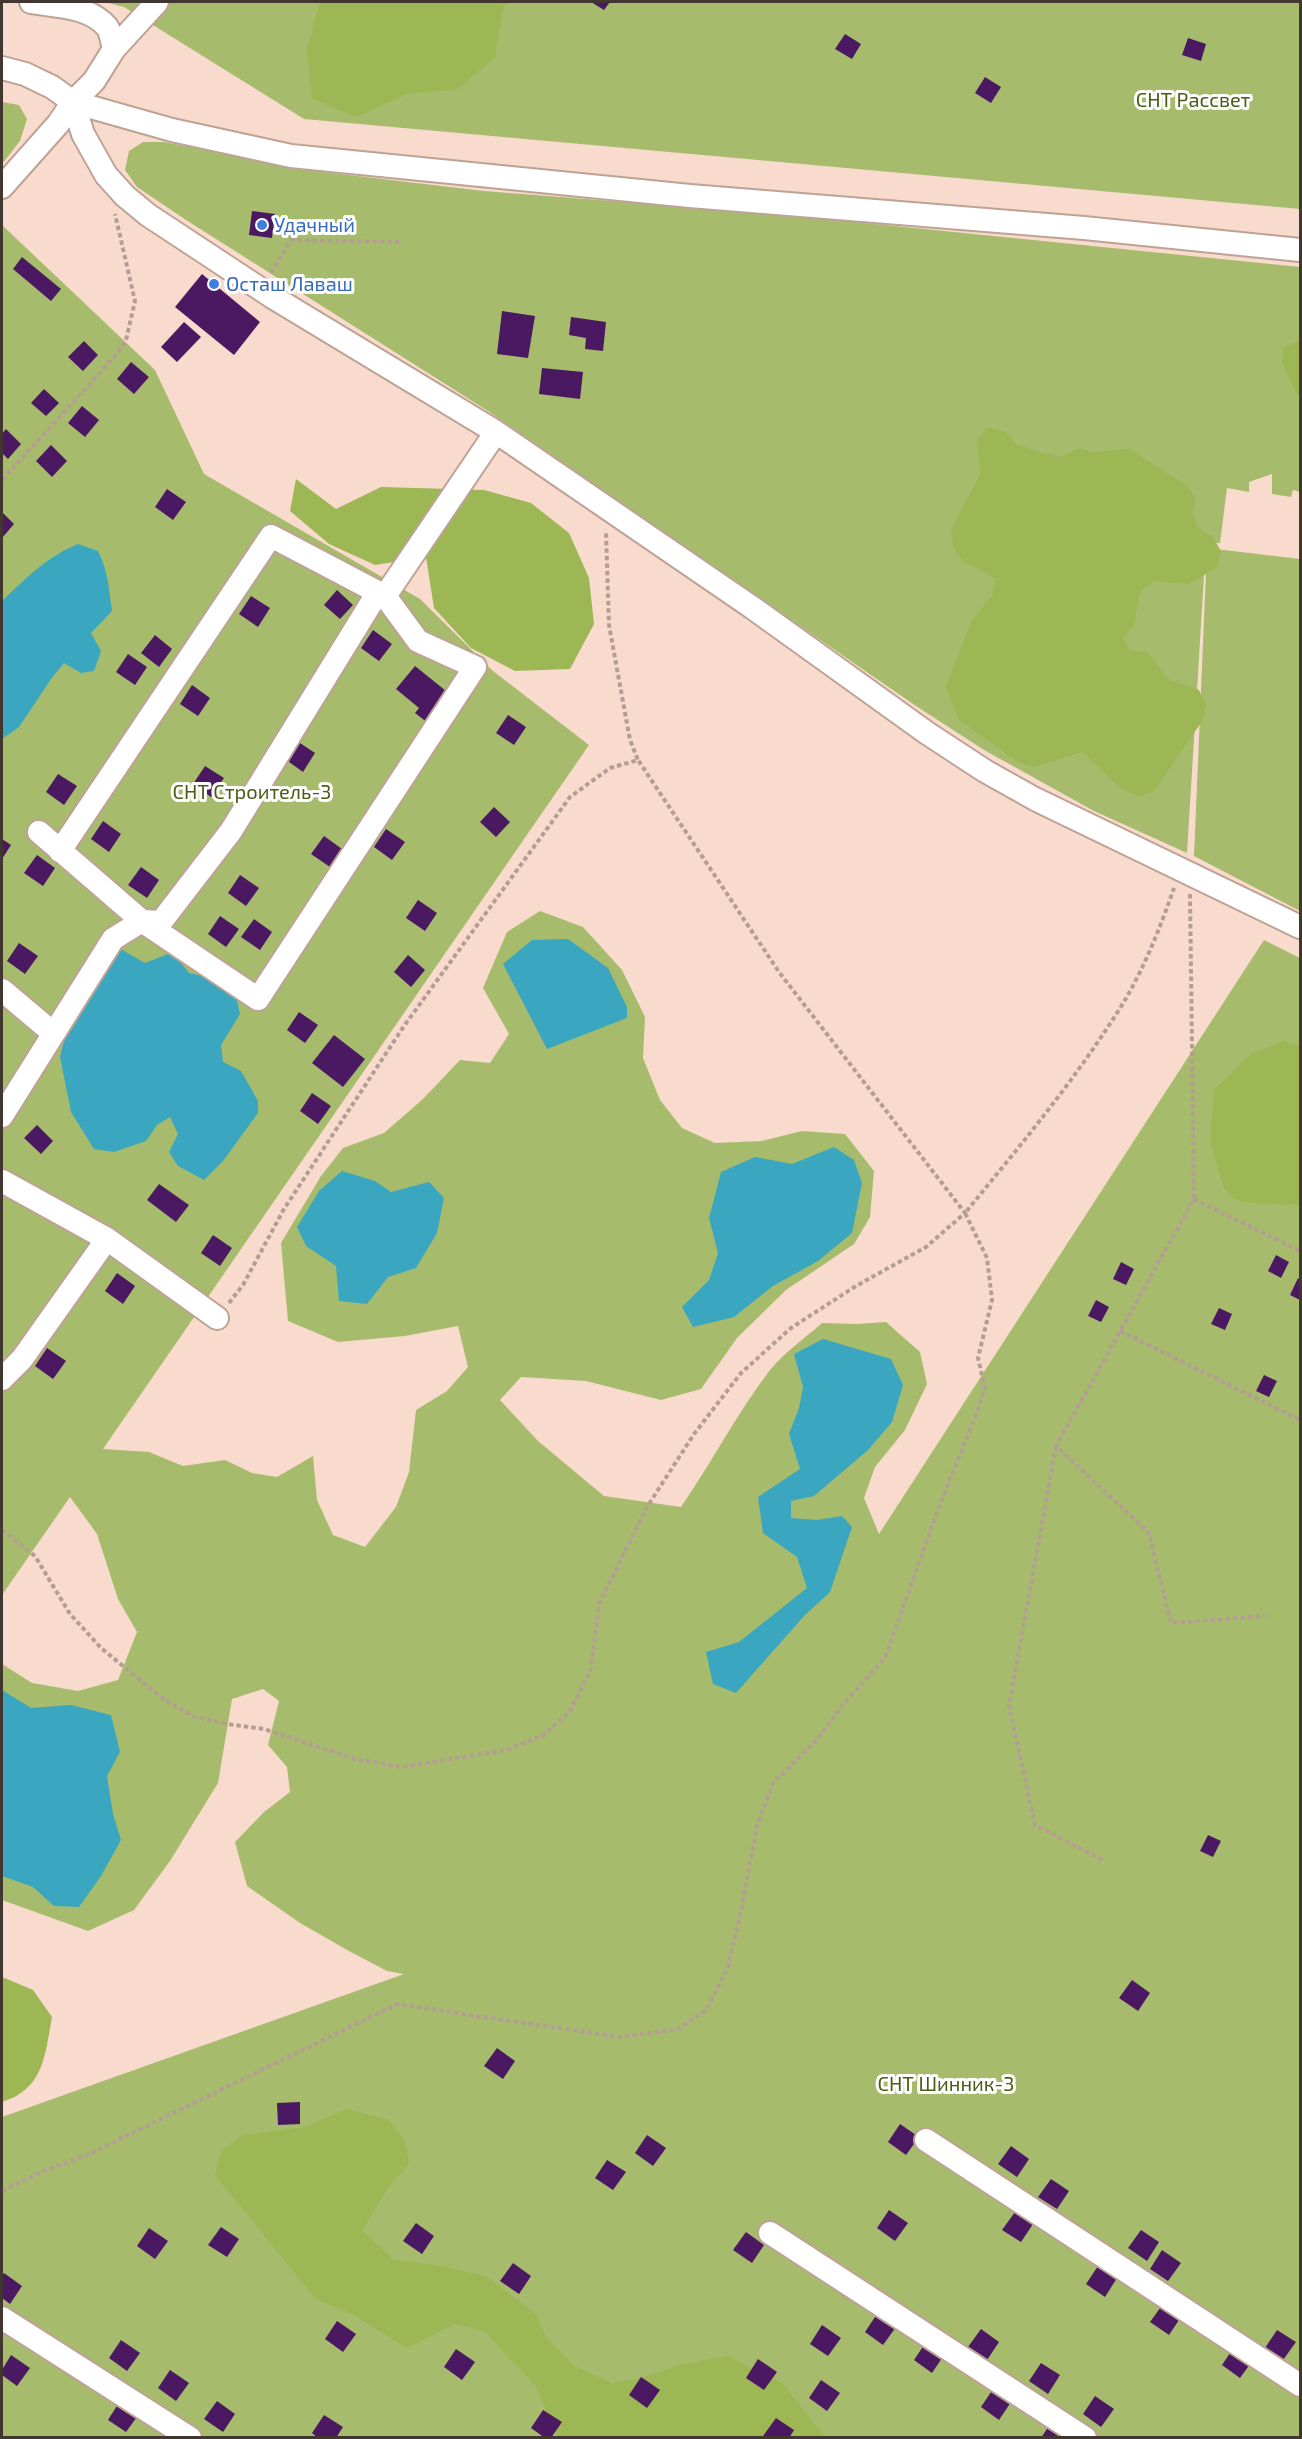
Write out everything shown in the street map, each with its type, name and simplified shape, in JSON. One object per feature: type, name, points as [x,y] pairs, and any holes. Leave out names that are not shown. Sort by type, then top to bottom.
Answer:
[{"type":"street","points":[[31,2],[78,10],[95,16],[108,28],[114,49]]},
{"type":"street","points":[[2,188],[58,124],[73,102],[94,81],[114,49],[157,2]]},
{"type":"street","points":[[2,68],[25,74],[52,87],[73,102],[172,130],[291,156],[678,195],[1084,228],[1300,250]]},
{"type":"street","points":[[73,102],[92,154],[124,196],[148,215],[262,290],[496,432],[753,608],[927,733],[985,771],[1035,799],[1300,927]]},
{"type":"street","points":[[2,1116],[113,939],[142,921],[161,922],[231,831],[381,594],[496,432]]},
{"type":"street","points":[[39,832],[60,851],[142,921],[258,999],[476,667],[418,641],[381,594],[271,536],[60,851]]},
{"type":"street","points":[[2,990],[53,1033]]},
{"type":"street","points":[[2,1181],[107,1239],[218,1318]]},
{"type":"street","points":[[2,1379],[22,1359],[107,1239]]},
{"type":"street","points":[[926,2140],[1300,2385]]},
{"type":"street","points":[[770,2233],[1085,2438]]},
{"type":"street","points":[[2,2318],[190,2438]]},
{"type":"path","points":[[2,480],[117,354],[126,340],[135,301],[114,209]]},
{"type":"path","points":[[262,290],[291,240],[403,242]]},
{"type":"path","points":[[2,2191],[41,2172],[87,2155],[397,2004],[620,2037],[679,2029],[707,2009],[728,1967],[757,1826],[772,1783],[815,1742],[847,1700],[885,1658],[940,1504],[976,1415],[985,1388],[978,1358],[992,1300],[987,1258],[965,1214],[779,972],[638,760],[630,740],[609,625],[605,508]]},
{"type":"path","points":[[218,1318],[243,1286],[284,1209],[404,1026],[570,797],[610,768],[638,760]]},
{"type":"path","points":[[1105,1861],[1035,1825],[1009,1706],[1056,1446],[1194,1199],[1186,871]]},
{"type":"path","points":[[2,1530],[35,1557],[70,1614],[100,1648],[162,1698],[192,1716],[226,1724],[264,1729],[355,1759],[401,1767],[507,1750],[544,1735],[570,1711],[591,1669],[599,1604],[647,1507],[694,1434],[741,1373],[791,1329],[856,1286],[926,1247],[965,1214],[1057,1100],[1123,1004],[1186,871]]},
{"type":"path","points":[[1194,1199],[1300,1251]]},
{"type":"path","points":[[1120,1331],[1300,1420]]},
{"type":"path","points":[[1056,1446],[1149,1533],[1171,1623],[1265,1616]]},
{"type":"green space","name":"СНТ Рассвет","points":[[105,2],[1300,2],[1300,209],[304,119],[124,7]]},
{"type":"green space","points":[[320,2],[509,2],[503,7],[495,58],[456,90],[407,94],[357,117],[312,99],[307,50]]},
{"type":"green space","points":[[2,102],[19,105],[27,119],[20,141],[2,164]]},
{"type":"green space","points":[[143,142],[164,142],[314,171],[484,191],[776,214],[1300,267],[1300,492],[1293,490],[1291,497],[1272,494],[1272,474],[1249,482],[1249,492],[1227,488],[1220,543],[1206,543],[1187,853],[1094,811],[984,750],[916,706],[488,411],[137,187],[125,170],[129,151]]},
{"type":"green space","points":[[2,225],[155,370],[204,474],[420,599],[493,671],[589,745],[103,1449],[149,1452],[183,1466],[225,1460],[252,1473],[277,1477],[313,1456],[317,1500],[333,1535],[365,1547],[396,1507],[409,1472],[416,1410],[447,1391],[468,1367],[458,1326],[405,1336],[338,1342],[288,1321],[281,1243],[321,1176],[343,1148],[384,1133],[423,1099],[460,1060],[490,1063],[509,1034],[483,988],[507,932],[540,911],[583,927],[622,970],[645,1017],[643,1058],[660,1100],[682,1128],[715,1143],[762,1141],[802,1131],[845,1134],[874,1171],[870,1217],[854,1244],[786,1290],[737,1338],[701,1389],[661,1400],[586,1381],[521,1377],[500,1400],[538,1441],[604,1496],[681,1507],[758,1386],[788,1352],[822,1323],[886,1322],[920,1352],[927,1384],[905,1430],[875,1467],[864,1498],[879,1534],[1264,940],[1300,958],[1300,2437],[2,2437],[2,2117],[404,1974],[387,1971],[349,1951],[300,1923],[247,1886],[235,1842],[264,1812],[290,1792],[287,1767],[268,1745],[279,1701],[263,1689],[232,1699],[218,1783],[170,1861],[134,1910],[88,1931],[2,1900],[2,1664],[32,1683],[78,1691],[118,1680],[137,1632],[118,1599],[97,1534],[70,1497],[2,1595]]},
{"type":"green space","points":[[1300,340],[1300,397],[1282,363],[1283,348]]},
{"type":"green space","points":[[988,427],[1006,432],[1016,444],[1046,454],[1062,456],[1079,448],[1094,452],[1129,449],[1186,485],[1196,498],[1193,513],[1198,528],[1212,536],[1221,551],[1217,568],[1188,584],[1154,581],[1140,592],[1134,625],[1123,638],[1130,651],[1147,651],[1168,679],[1199,690],[1206,705],[1203,720],[1154,791],[1139,796],[1122,789],[1082,752],[1034,767],[1018,762],[959,720],[946,687],[971,622],[993,594],[995,578],[964,562],[953,547],[951,530],[980,474],[977,439]]},
{"type":"green space","points":[[296,479],[336,509],[381,487],[484,490],[531,503],[569,533],[589,578],[594,624],[570,669],[515,671],[471,648],[434,608],[426,557],[375,565],[329,544],[290,511]]},
{"type":"green space","points":[[1207,548],[1300,559],[1300,911],[1194,856]]},
{"type":"green space","points":[[1284,1041],[1300,1046],[1300,1205],[1249,1203],[1233,1198],[1223,1186],[1210,1140],[1214,1090],[1251,1054]]},
{"type":"green space","points":[[2,1977],[33,1990],[52,2017],[40,2069],[27,2089],[2,2102]]},
{"type":"green space","points":[[347,2109],[389,2120],[405,2141],[409,2164],[388,2188],[362,2230],[394,2260],[435,2265],[486,2276],[536,2314],[546,2337],[573,2365],[612,2383],[641,2378],[679,2365],[728,2356],[783,2384],[825,2437],[558,2437],[535,2385],[484,2331],[455,2324],[407,2348],[354,2315],[316,2299],[215,2175],[221,2151],[242,2135],[305,2127]]},
{"type":"water","points":[[78,544],[98,551],[106,573],[112,611],[91,633],[101,651],[94,671],[81,673],[64,663],[19,727],[2,739],[2,601],[28,576]]},
{"type":"water","points":[[568,939],[608,968],[627,1007],[627,1018],[547,1049],[503,964],[532,940]]},
{"type":"water","points":[[117,947],[145,963],[168,954],[182,964],[189,973],[203,976],[235,991],[240,1014],[221,1045],[223,1062],[241,1071],[258,1101],[258,1113],[223,1161],[204,1180],[178,1166],[169,1152],[178,1134],[170,1117],[157,1125],[146,1141],[114,1152],[94,1149],[71,1112],[60,1057],[68,1024]]},
{"type":"water","points":[[834,1147],[854,1160],[862,1183],[852,1233],[818,1261],[773,1286],[734,1317],[693,1327],[682,1307],[709,1280],[718,1253],[709,1218],[721,1172],[755,1157],[792,1164]]},
{"type":"water","points":[[342,1171],[375,1181],[391,1192],[429,1182],[444,1198],[437,1233],[416,1268],[388,1277],[367,1304],[339,1301],[336,1266],[306,1246],[297,1227],[319,1191]]},
{"type":"water","points":[[823,1339],[891,1359],[903,1385],[892,1422],[868,1450],[814,1496],[791,1501],[791,1518],[817,1520],[842,1516],[852,1527],[830,1592],[805,1615],[736,1693],[713,1684],[706,1652],[739,1642],[807,1588],[797,1557],[763,1533],[758,1497],[800,1469],[789,1434],[799,1408],[803,1387],[794,1354]]},
{"type":"water","points":[[2,1690],[31,1708],[71,1705],[111,1715],[120,1752],[107,1776],[113,1814],[121,1840],[101,1876],[79,1907],[54,1906],[33,1887],[2,1876]]},
{"type":"building","points":[[591,2],[610,2],[604,10]]},
{"type":"building","points":[[845,34],[861,44],[852,59],[835,49]]},
{"type":"building","points":[[1188,38],[1206,44],[1201,61],[1182,55]]},
{"type":"building","points":[[985,77],[1001,87],[991,103],[975,93]]},
{"type":"building","name":"Удачный","points":[[252,211],[275,214],[272,238],[249,235]]},
{"type":"building","points":[[22,257],[61,289],[51,301],[13,269]]},
{"type":"building","points":[[202,274],[260,322],[234,355],[175,307]]},
{"type":"building","points":[[502,311],[535,316],[528,358],[497,354]]},
{"type":"building","points":[[571,317],[606,322],[603,351],[585,349],[586,338],[569,335]]},
{"type":"building","points":[[184,322],[201,337],[177,362],[161,347]]},
{"type":"building","points":[[84,341],[98,355],[83,371],[68,357]]},
{"type":"building","points":[[131,362],[149,377],[134,394],[117,379]]},
{"type":"building","points":[[542,368],[583,372],[580,399],[539,394]]},
{"type":"building","points":[[44,389],[59,403],[46,416],[31,403]]},
{"type":"building","points":[[82,406],[99,420],[85,437],[68,423]]},
{"type":"building","points":[[6,429],[21,444],[8,459],[2,453],[2,434]]},
{"type":"building","points":[[51,445],[67,461],[52,477],[36,461]]},
{"type":"building","points":[[167,489],[186,502],[173,520],[155,507]]},
{"type":"building","points":[[2,512],[14,524],[2,538]]},
{"type":"building","points":[[337,590],[353,605],[340,619],[324,605]]},
{"type":"building","points":[[251,596],[270,608],[258,627],[239,614]]},
{"type":"building","points":[[373,630],[392,644],[379,661],[361,648]]},
{"type":"building","points":[[155,635],[172,649],[159,667],[141,653]]},
{"type":"building","points":[[128,654],[147,667],[135,685],[116,672]]},
{"type":"building","points":[[415,666],[451,695],[428,723],[415,713],[419,708],[396,689]]},
{"type":"building","points":[[192,685],[210,698],[198,716],[180,704]]},
{"type":"building","points":[[508,715],[526,727],[514,745],[496,733]]},
{"type":"building","points":[[297,741],[315,753],[303,772],[285,759]]},
{"type":"building","points":[[205,766],[224,778],[211,797],[193,784]]},
{"type":"building","points":[[58,774],[77,786],[64,805],[46,792]]},
{"type":"building","points":[[494,807],[510,822],[496,837],[480,822]]},
{"type":"building","points":[[103,821],[121,834],[109,852],[91,839]]},
{"type":"building","points":[[386,829],[405,842],[392,860],[374,847]]},
{"type":"building","points":[[324,836],[342,849],[330,867],[311,854]]},
{"type":"building","points":[[2,839],[11,845],[2,859]]},
{"type":"building","points":[[37,855],[55,868],[43,886],[24,873]]},
{"type":"building","points":[[141,867],[159,880],[147,898],[128,885]]},
{"type":"building","points":[[240,875],[259,888],[246,906],[228,893]]},
{"type":"building","points":[[418,900],[437,913],[425,931],[406,918]]},
{"type":"building","points":[[220,916],[239,929],[226,947],[208,934]]},
{"type":"building","points":[[254,919],[272,932],[260,950],[241,937]]},
{"type":"building","points":[[19,943],[38,956],[25,974],[7,961]]},
{"type":"building","points":[[408,955],[425,970],[411,987],[394,972]]},
{"type":"building","points":[[299,1012],[318,1025],[305,1043],[287,1030]]},
{"type":"building","points":[[334,1035],[365,1059],[343,1087],[312,1063]]},
{"type":"building","points":[[312,1093],[331,1106],[318,1124],[300,1111]]},
{"type":"building","points":[[37,1125],[53,1141],[41,1154],[24,1138]]},
{"type":"building","points":[[159,1184],[189,1205],[176,1222],[147,1200]]},
{"type":"building","points":[[213,1235],[232,1248],[220,1266],[201,1253]]},
{"type":"building","points":[[1276,1255],[1289,1262],[1281,1278],[1268,1271]]},
{"type":"building","points":[[1121,1262],[1134,1269],[1126,1285],[1113,1279]]},
{"type":"building","points":[[117,1273],[135,1286],[123,1304],[105,1291]]},
{"type":"building","points":[[1298,1278],[1300,1280],[1300,1300],[1290,1295]]},
{"type":"building","points":[[1096,1300],[1109,1307],[1101,1322],[1088,1316]]},
{"type":"building","points":[[1219,1308],[1232,1314],[1225,1330],[1211,1324]]},
{"type":"building","points":[[47,1348],[66,1361],[53,1379],[35,1366]]},
{"type":"building","points":[[1264,1375],[1277,1381],[1269,1397],[1256,1391]]},
{"type":"building","points":[[1208,1835],[1221,1841],[1213,1857],[1200,1851]]},
{"type":"building","points":[[1132,1980],[1150,1993],[1138,2011],[1119,1998]]},
{"type":"building","points":[[497,2048],[515,2061],[503,2079],[484,2066]]},
{"type":"building","points":[[300,2102],[300,2124],[278,2125],[277,2103]]},
{"type":"building","points":[[900,2124],[919,2137],[906,2155],[888,2142]]},
{"type":"building","points":[[647,2135],[666,2148],[653,2166],[635,2153]]},
{"type":"building","points":[[1011,2146],[1029,2159],[1017,2177],[998,2164]]},
{"type":"building","points":[[607,2160],[626,2172],[613,2190],[595,2178]]},
{"type":"building","points":[[1051,2179],[1069,2191],[1057,2209],[1038,2197]]},
{"type":"building","points":[[889,2210],[908,2223],[895,2241],[877,2228]]},
{"type":"building","points":[[1015,2212],[1033,2224],[1021,2242],[1002,2230]]},
{"type":"building","points":[[416,2223],[434,2236],[422,2254],[403,2241]]},
{"type":"building","points":[[221,2227],[239,2239],[227,2257],[208,2245]]},
{"type":"building","points":[[149,2228],[168,2241],[155,2259],[137,2246]]},
{"type":"building","points":[[1141,2230],[1159,2242],[1147,2261],[1128,2248]]},
{"type":"building","points":[[746,2232],[764,2245],[752,2263],[733,2250]]},
{"type":"building","points":[[1162,2250],[1181,2263],[1168,2281],[1150,2269]]},
{"type":"building","points":[[513,2263],[531,2276],[519,2294],[500,2281]]},
{"type":"building","points":[[1098,2266],[1117,2278],[1105,2297],[1086,2284]]},
{"type":"building","points":[[4,2273],[22,2286],[10,2304],[2,2298]]},
{"type":"building","points":[[1163,2304],[1181,2317],[1169,2335],[1150,2322]]},
{"type":"building","points":[[877,2314],[896,2327],[883,2345],[865,2332]]},
{"type":"building","points":[[337,2321],[356,2334],[343,2352],[325,2339]]},
{"type":"building","points":[[822,2325],[841,2338],[828,2356],[810,2344]]},
{"type":"building","points":[[981,2329],[999,2342],[987,2360],[968,2347]]},
{"type":"building","points":[[1277,2330],[1296,2342],[1283,2360],[1265,2348]]},
{"type":"building","points":[[121,2340],[140,2353],[127,2371],[109,2358]]},
{"type":"building","points":[[926,2342],[944,2355],[932,2373],[914,2360]]},
{"type":"building","points":[[1234,2347],[1253,2360],[1240,2378],[1222,2365]]},
{"type":"building","points":[[456,2349],[475,2362],[462,2380],[444,2367]]},
{"type":"building","points":[[11,2355],[30,2368],[17,2386],[2,2375],[2,2370]]},
{"type":"building","points":[[758,2359],[777,2372],[764,2390],[746,2378]]},
{"type":"building","points":[[1041,2363],[1060,2375],[1048,2394],[1029,2381]]},
{"type":"building","points":[[170,2370],[189,2383],[176,2401],[158,2388]]},
{"type":"building","points":[[641,2377],[660,2390],[647,2408],[629,2395]]},
{"type":"building","points":[[821,2380],[840,2393],[827,2411],[809,2398]]},
{"type":"building","points":[[993,2389],[1011,2402],[999,2420],[981,2407]]},
{"type":"building","points":[[1095,2396],[1114,2409],[1101,2427],[1083,2414]]},
{"type":"building","points":[[120,2401],[139,2414],[126,2432],[108,2420]]},
{"type":"building","points":[[217,2401],[235,2414],[223,2432],[204,2419]]},
{"type":"building","points":[[543,2410],[562,2422],[551,2438],[545,2438],[531,2428]]},
{"type":"building","points":[[324,2415],[343,2427],[336,2438],[318,2438],[312,2433]]},
{"type":"building","points":[[776,2418],[794,2430],[789,2438],[763,2436]]},
{"type":"building","points":[[1050,2424],[1070,2438],[1041,2438]]},
{"type":"place","name":"Удачный","points":[[262,225]]},
{"type":"place","name":"Осташ Лаваш","points":[[214,284]]},
{"type":"park label","name":"СНТ Строитель-3","points":[[252,792]]},
{"type":"park label","name":"СНТ Шинник-3","points":[[946,2084]]}]
